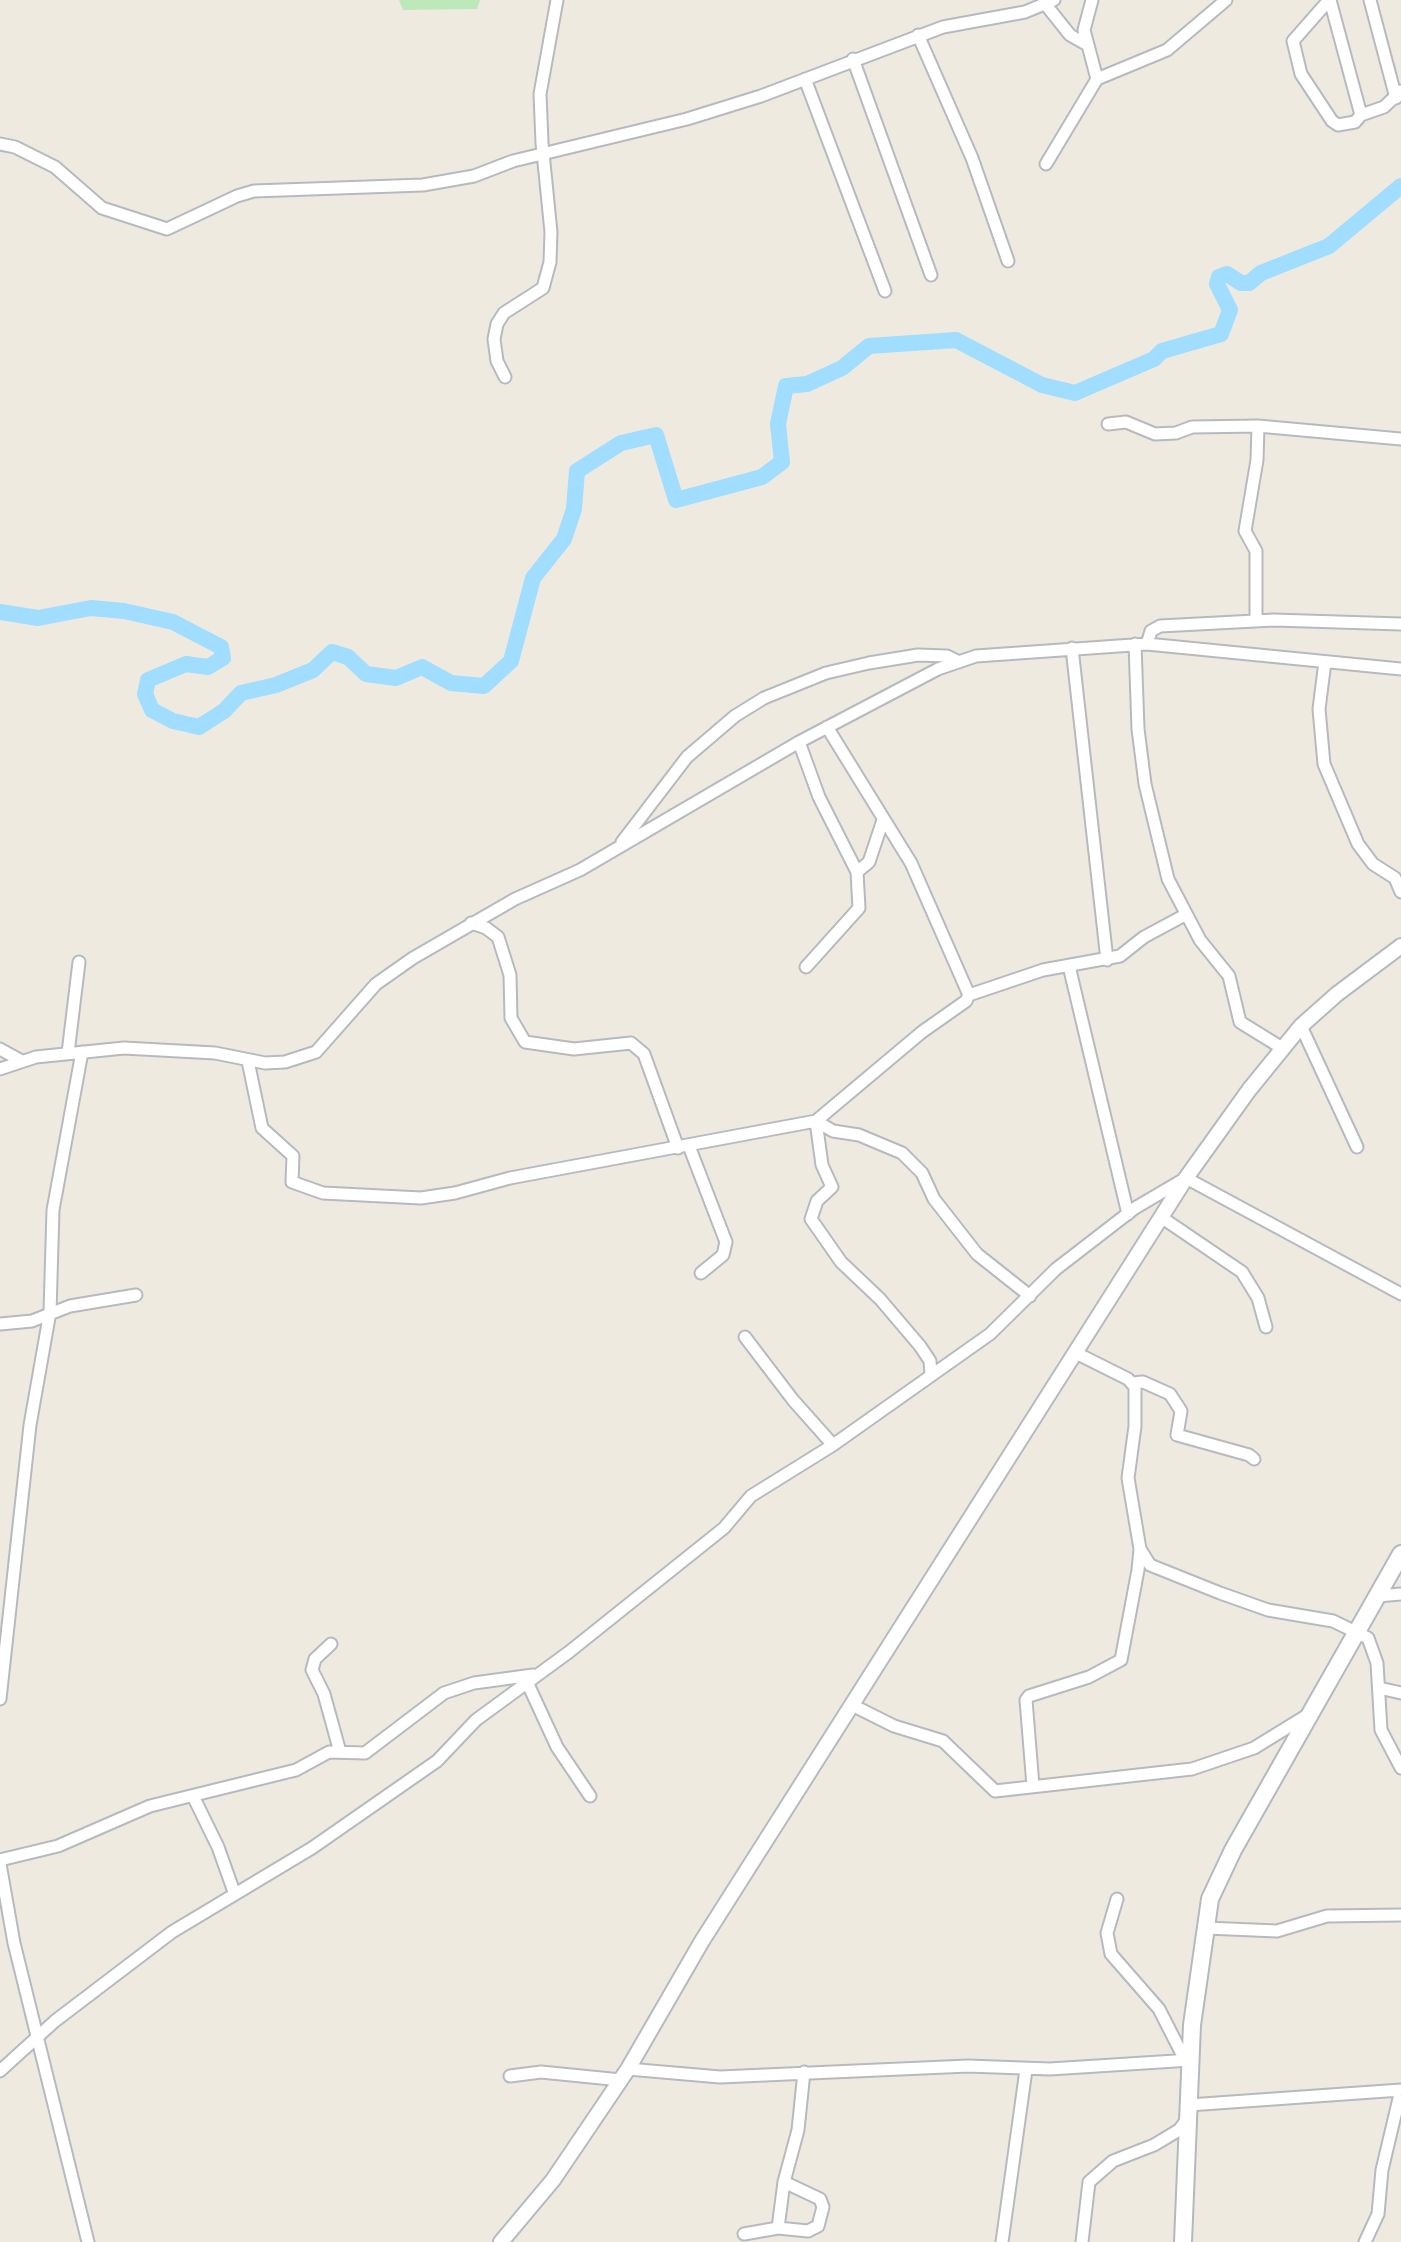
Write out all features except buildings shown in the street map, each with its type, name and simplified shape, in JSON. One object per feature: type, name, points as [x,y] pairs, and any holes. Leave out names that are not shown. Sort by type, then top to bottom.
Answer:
[{"type":"main road","points":[[1183,2242],[1189,2111],[1188,2060],[1210,1899],[1233,1850],[1358,1630],[1390,1595],[1401,1554]]},
{"type":"street","points":[[505,377],[497,361],[494,339],[497,324],[504,313],[543,288],[547,281],[551,232],[540,94],[557,0]]},
{"type":"street","points":[[1046,164],[1097,79],[1084,30],[1092,0]]},
{"type":"street","points":[[1097,79],[1167,50],[1226,0]]},
{"type":"street","points":[[1329,0],[1361,115]]},
{"type":"street","points":[[1329,0],[1293,41],[1301,74],[1332,121],[1338,125],[1355,122],[1361,115],[1399,95],[1370,0]]},
{"type":"street","points":[[0,144],[15,147],[55,167],[102,208],[167,229],[254,191],[423,185],[474,176],[543,153],[687,119],[805,79],[918,35],[971,19],[1025,12],[1050,3],[1070,35],[1086,44]]},
{"type":"street","points":[[918,35],[972,158],[1008,261]]},
{"type":"street","points":[[853,59],[931,275]]},
{"type":"street","points":[[805,79],[885,291]]},
{"type":"street","points":[[1108,424],[1126,422],[1155,434],[1235,423],[1401,439]]},
{"type":"street","points":[[1256,621],[1256,551],[1245,531],[1257,460],[1258,426]]},
{"type":"street","points":[[1282,1048],[1240,1022],[1229,976],[1185,915],[1168,879],[1145,784],[1138,729],[1141,644],[1151,631],[1160,626],[1356,620],[1401,624]]},
{"type":"street","points":[[0,1069],[20,1060],[124,1048],[215,1053],[248,1061],[285,1062],[316,1052],[376,984],[471,923],[617,848],[827,727],[976,656],[1141,644],[1401,669]]},
{"type":"street","points":[[1072,648],[1107,960]]},
{"type":"street","points":[[617,848],[687,757],[735,716],[764,698],[826,673],[869,663],[918,655],[947,656],[959,662]]},
{"type":"street","points":[[1325,662],[1319,709],[1324,764],[1358,844],[1373,864],[1395,878],[1401,892]]},
{"type":"street","points":[[827,727],[933,906],[969,995]]},
{"type":"street","points":[[799,742],[819,797],[857,872],[859,908],[806,967]]},
{"type":"street","points":[[857,872],[869,862],[883,820]]},
{"type":"street","points":[[248,1061],[262,1128],[289,1149],[293,1156],[292,1182],[312,1191],[421,1198],[816,1121],[922,1032],[966,1001],[969,995],[1043,970],[1120,956],[1144,937],[1185,915]]},
{"type":"street","points":[[471,923],[486,928],[498,937],[510,975],[511,1018],[525,1042],[574,1049],[631,1043],[644,1054],[726,1242],[723,1255],[701,1273]]},
{"type":"street","points":[[501,2242],[553,2180],[625,2074],[686,1967],[1186,1178],[1301,1026],[1401,946]]},
{"type":"street","points":[[68,1053],[79,962]]},
{"type":"street","points":[[1069,966],[1128,1214]]},
{"type":"street","points":[[1301,1026],[1357,1147]]},
{"type":"street","points":[[0,1049],[20,1060]]},
{"type":"street","points":[[0,1699],[30,1425],[50,1312],[53,1210],[82,1052]]},
{"type":"street","points":[[816,1121],[828,1129],[859,1135],[902,1153],[922,1173],[943,1212],[977,1254],[1030,1296]]},
{"type":"street","points":[[816,1121],[822,1165],[832,1187],[817,1201],[811,1219],[841,1262],[880,1299],[920,1346],[930,1361],[931,1374]]},
{"type":"street","points":[[0,2071],[172,1932],[234,1892],[312,1848],[430,1766],[476,1720],[724,1528],[751,1496],[833,1445],[990,1334],[1056,1269],[1128,1214],[1186,1178]]},
{"type":"street","points":[[1186,1178],[1401,1294]]},
{"type":"street","points":[[1161,1217],[1242,1272],[1258,1298],[1266,1327]]},
{"type":"street","points":[[0,1324],[32,1321],[50,1312],[136,1295]]},
{"type":"street","points":[[745,1337],[793,1400],[833,1445]]},
{"type":"street","points":[[1076,1353],[1132,1383],[1143,1382],[1170,1394],[1181,1411],[1177,1435],[1254,1459]]},
{"type":"street","points":[[1033,1786],[1026,1700],[1029,1696],[1089,1677],[1121,1660],[1140,1549],[1128,1478],[1135,1426],[1136,1393],[1132,1383]]},
{"type":"street","points":[[1140,1549],[1150,1565],[1220,1593],[1268,1610],[1333,1621],[1358,1630],[1373,1646],[1381,1730],[1401,1768]]},
{"type":"street","points":[[1390,1595],[1401,1579]]},
{"type":"street","points":[[331,1644],[315,1659],[312,1670],[324,1694],[340,1752]]},
{"type":"street","points":[[88,2242],[14,1943],[0,1862],[58,1846],[139,1810],[285,1773],[329,1752],[365,1753],[444,1693],[474,1683],[532,1678]]},
{"type":"street","points":[[532,1678],[557,1747],[590,1796]]},
{"type":"street","points":[[1379,1688],[1401,1693]]},
{"type":"street","points":[[852,1705],[894,1726],[943,1741],[958,1751],[989,1788],[1002,1791],[1192,1769],[1254,1748],[1309,1713]]},
{"type":"street","points":[[193,1796],[218,1847],[234,1892]]},
{"type":"street","points":[[510,2076],[541,2072],[720,2077],[968,2066],[1026,2070],[1188,2060],[1159,2009],[1111,1954],[1107,1933],[1117,1899]]},
{"type":"street","points":[[1206,1928],[1277,1931],[1327,1916],[1401,1915]]},
{"type":"street","points":[[1002,2242],[1026,2070]]},
{"type":"street","points":[[778,2228],[784,2182],[798,2130],[804,2072]]},
{"type":"street","points":[[1082,2242],[1089,2182],[1122,2156],[1154,2145],[1179,2130],[1189,2111],[1401,2090],[1382,2170],[1378,2214],[1365,2242]]},
{"type":"street","points":[[744,2234],[778,2228],[808,2231],[818,2226],[822,2217],[820,2199],[784,2182]]},
{"type":"green space","points":[[399,0],[480,0],[477,9],[403,10]]},
{"type":"waterway","points":[[0,612],[38,618],[91,608],[124,611],[173,622],[221,647],[223,658],[208,667],[186,664],[148,680],[145,694],[152,710],[173,721],[199,727],[224,711],[241,693],[276,685],[313,670],[332,652],[348,657],[366,674],[396,678],[422,667],[451,683],[484,686],[511,661],[533,578],[564,539],[574,509],[577,471],[621,443],[656,435],[676,500],[762,477],[782,462],[778,424],[786,386],[807,384],[842,368],[869,346],[956,340],[1042,385],[1075,393],[1154,359],[1162,351],[1221,334],[1230,310],[1217,284],[1219,277],[1227,274],[1241,283],[1249,283],[1261,273],[1329,246],[1401,186]]}]
